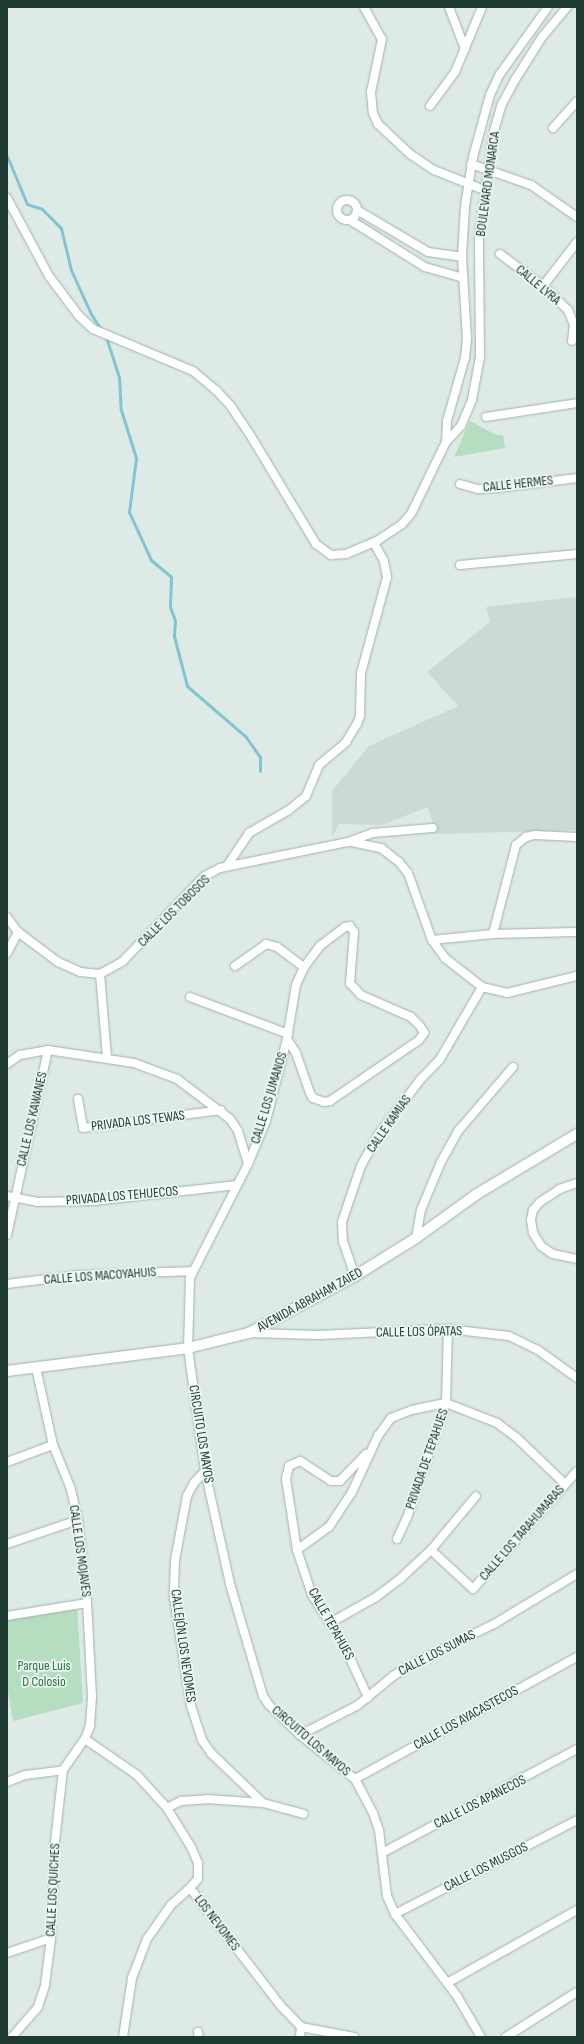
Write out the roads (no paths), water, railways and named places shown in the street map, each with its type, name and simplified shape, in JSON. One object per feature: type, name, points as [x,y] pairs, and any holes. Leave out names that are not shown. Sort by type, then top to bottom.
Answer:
[{"type":"street","points":[[364,7],[382,39],[371,92],[373,113],[378,124],[410,154],[448,177],[484,190]]},
{"type":"street","points":[[449,7],[464,49]]},
{"type":"street","points":[[430,106],[448,85],[482,7]]},
{"type":"street","name":"BOULEVARD MONARCA","points":[[446,442],[447,421],[465,358],[467,340],[462,257],[467,185],[471,164],[490,95],[500,74],[548,7]]},
{"type":"street","name":"BOULEVARD MONARCA","points":[[446,442],[461,426],[472,400],[480,357],[479,236],[484,190],[494,131],[501,106],[542,37],[567,7]]},
{"type":"street","points":[[553,128],[577,101]]},
{"type":"street","points":[[471,164],[532,185],[577,216]]},
{"type":"street","points":[[7,198],[62,297],[93,329],[193,371],[230,405],[316,544],[323,551],[331,555],[346,554],[374,543],[402,524],[411,514],[446,442]]},
{"type":"street","points":[[462,257],[428,252],[357,210],[351,200],[344,200],[339,204],[338,215],[350,220],[425,267],[463,278]]},
{"type":"street","points":[[350,220],[357,210]]},
{"type":"street","points":[[543,286],[577,242]]},
{"type":"street","name":"CALLE LYRA","points":[[500,254],[543,286],[568,310],[574,324],[572,341]]},
{"type":"street","points":[[486,417],[577,403]]},
{"type":"street","name":"CALLE HERMES","points":[[460,484],[478,489],[577,478]]},
{"type":"street","points":[[227,866],[249,833],[288,810],[306,796],[319,765],[346,742],[357,724],[360,716],[361,673],[387,577],[384,561],[374,543]]},
{"type":"street","points":[[460,565],[577,554]]},
{"type":"street","name":"CALLE LOS TOBOSOS","points":[[100,974],[123,961],[205,876],[227,866],[348,842],[392,830],[433,828]]},
{"type":"street","points":[[493,934],[516,845],[526,837],[534,835],[577,837]]},
{"type":"street","points":[[348,842],[381,848],[399,862],[408,873],[432,940],[445,958],[482,987],[507,993],[577,976]]},
{"type":"street","points":[[7,917],[18,932],[58,962],[80,972],[100,974],[107,1058]]},
{"type":"street","name":"CALLE LOS JUMANOS","points":[[188,1348],[188,1298],[192,1271],[248,1164],[266,1121],[288,1036],[296,985],[304,967],[320,946],[345,927],[350,926],[354,932],[350,983],[361,995],[411,1018],[423,1029],[424,1035],[330,1101],[324,1102],[313,1098],[310,1093],[296,1053],[288,1036]]},
{"type":"street","points":[[7,954],[18,932]]},
{"type":"street","points":[[432,940],[493,934],[576,932]]},
{"type":"street","points":[[235,966],[266,944],[276,947],[304,967]]},
{"type":"street","name":"CALLE KAMIAS","points":[[355,1276],[344,1242],[342,1222],[361,1166],[379,1134],[444,1052],[482,987]]},
{"type":"street","points":[[190,997],[288,1036]]},
{"type":"street","points":[[7,1064],[20,1055],[48,1050],[134,1063],[177,1078],[222,1110],[238,1131],[248,1164]]},
{"type":"street","name":"CALLE LOS KAWANES","points":[[7,1235],[10,1197],[48,1050]]},
{"type":"street","points":[[416,1238],[421,1210],[441,1162],[459,1130],[513,1067]]},
{"type":"street","name":"PRIVADA LOS TEWAS","points":[[78,1099],[83,1128],[222,1110]]},
{"type":"street","name":"AVENIDA ABRAHAM ZAIED","points":[[12,1370],[188,1348],[249,1334],[355,1276],[416,1238],[477,1194],[577,1134]]},
{"type":"street","points":[[577,1183],[560,1189],[540,1202],[533,1210],[531,1220],[533,1233],[541,1246],[553,1254],[577,1259]]},
{"type":"street","name":"PRIVADA LOS TEHUECOS","points":[[10,1197],[37,1202],[94,1201],[237,1185]]},
{"type":"street","name":"CALLE LOS MACOYAHUIS","points":[[7,1284],[78,1275],[192,1271]]},
{"type":"street","name":"CALLE LOS ÓPATAS","points":[[249,1334],[319,1335],[448,1329],[508,1336],[538,1350],[577,1378]]},
{"type":"street","name":"PRIVADA DE TEPAHUES","points":[[397,1539],[407,1518],[446,1403],[448,1329]]},
{"type":"street","name":"CIRCUITO LOS MAYOS","points":[[188,1348],[205,1471],[230,1584],[258,1684],[269,1705],[300,1735],[355,1779],[374,1813],[382,1853],[382,1872],[387,1896],[395,1914],[447,1984],[481,2037]]},
{"type":"street","name":"CALLE LOS MOJAVES","points":[[36,1368],[53,1444],[71,1489],[78,1520],[87,1603],[92,1696],[90,1726],[85,1739]]},
{"type":"street","points":[[7,1376],[12,1370]]},
{"type":"street","points":[[446,1403],[497,1423],[517,1438],[565,1484]]},
{"type":"street","name":"CALLE TEPAHUES","points":[[368,1697],[350,1657],[312,1594],[297,1550],[287,1490],[289,1466],[294,1462],[304,1462],[331,1481],[340,1481],[354,1469],[391,1418],[412,1410],[446,1403]]},
{"type":"street","points":[[7,1462],[53,1444]]},
{"type":"street","name":"CALLE TEPAHUES","points":[[297,1550],[329,1527],[352,1492],[372,1446]]},
{"type":"street","name":"CALLEJÓN LOS NEVOMES","points":[[205,1471],[194,1483],[187,1496],[175,1560],[174,1598],[191,1706],[202,1740],[211,1753],[263,1803]]},
{"type":"street","name":"CALLE LOS TARAHUMARAS","points":[[431,1550],[473,1589],[577,1471]]},
{"type":"street","points":[[330,1623],[391,1587],[431,1550],[476,1496]]},
{"type":"street","points":[[7,1544],[78,1520]]},
{"type":"street","name":"CALLE LOS SUMAS","points":[[300,1735],[345,1713],[409,1666],[494,1624],[577,1574]]},
{"type":"street","points":[[7,1616],[87,1603]]},
{"type":"street","name":"CALLE LOS AYACASTECOS","points":[[355,1779],[577,1657]]},
{"type":"street","name":"CALLE LOS QUICHES","points":[[12,2037],[38,2007],[42,1996],[50,1938],[54,1851],[63,1770],[85,1739]]},
{"type":"street","name":"LOS NEVOMES","points":[[85,1739],[137,1775],[167,1808],[191,1847],[198,1863],[198,1880],[190,1888],[281,2006],[301,2027]]},
{"type":"street","name":"CALLE LOS APANECOS","points":[[382,1853],[577,1749]]},
{"type":"street","points":[[7,1782],[25,1775],[63,1770]]},
{"type":"street","points":[[167,1808],[193,1799],[263,1803],[304,1814]]},
{"type":"street","name":"CALLE LOS MUSGOS","points":[[395,1914],[577,1820]]},
{"type":"street","points":[[123,2037],[132,1978],[147,1939],[171,1905],[190,1888]]},
{"type":"street","points":[[447,1984],[577,1910]]},
{"type":"street","points":[[7,1953],[50,1938]]},
{"type":"street","points":[[506,2037],[577,1992]]},
{"type":"street","points":[[300,2037],[301,2027],[354,2037]]},
{"type":"waterway","points":[[7,156],[27,204],[42,209],[61,228],[71,270],[91,314],[102,331]]},
{"type":"waterway","points":[[106,337],[119,377],[121,410],[136,458],[129,512],[151,560],[171,577],[170,607],[175,621],[174,636],[187,686],[246,737],[260,757],[260,771]]},
{"type":"park label","name":"Parque Luis D Colosio","points":[[44,1674]]}]
